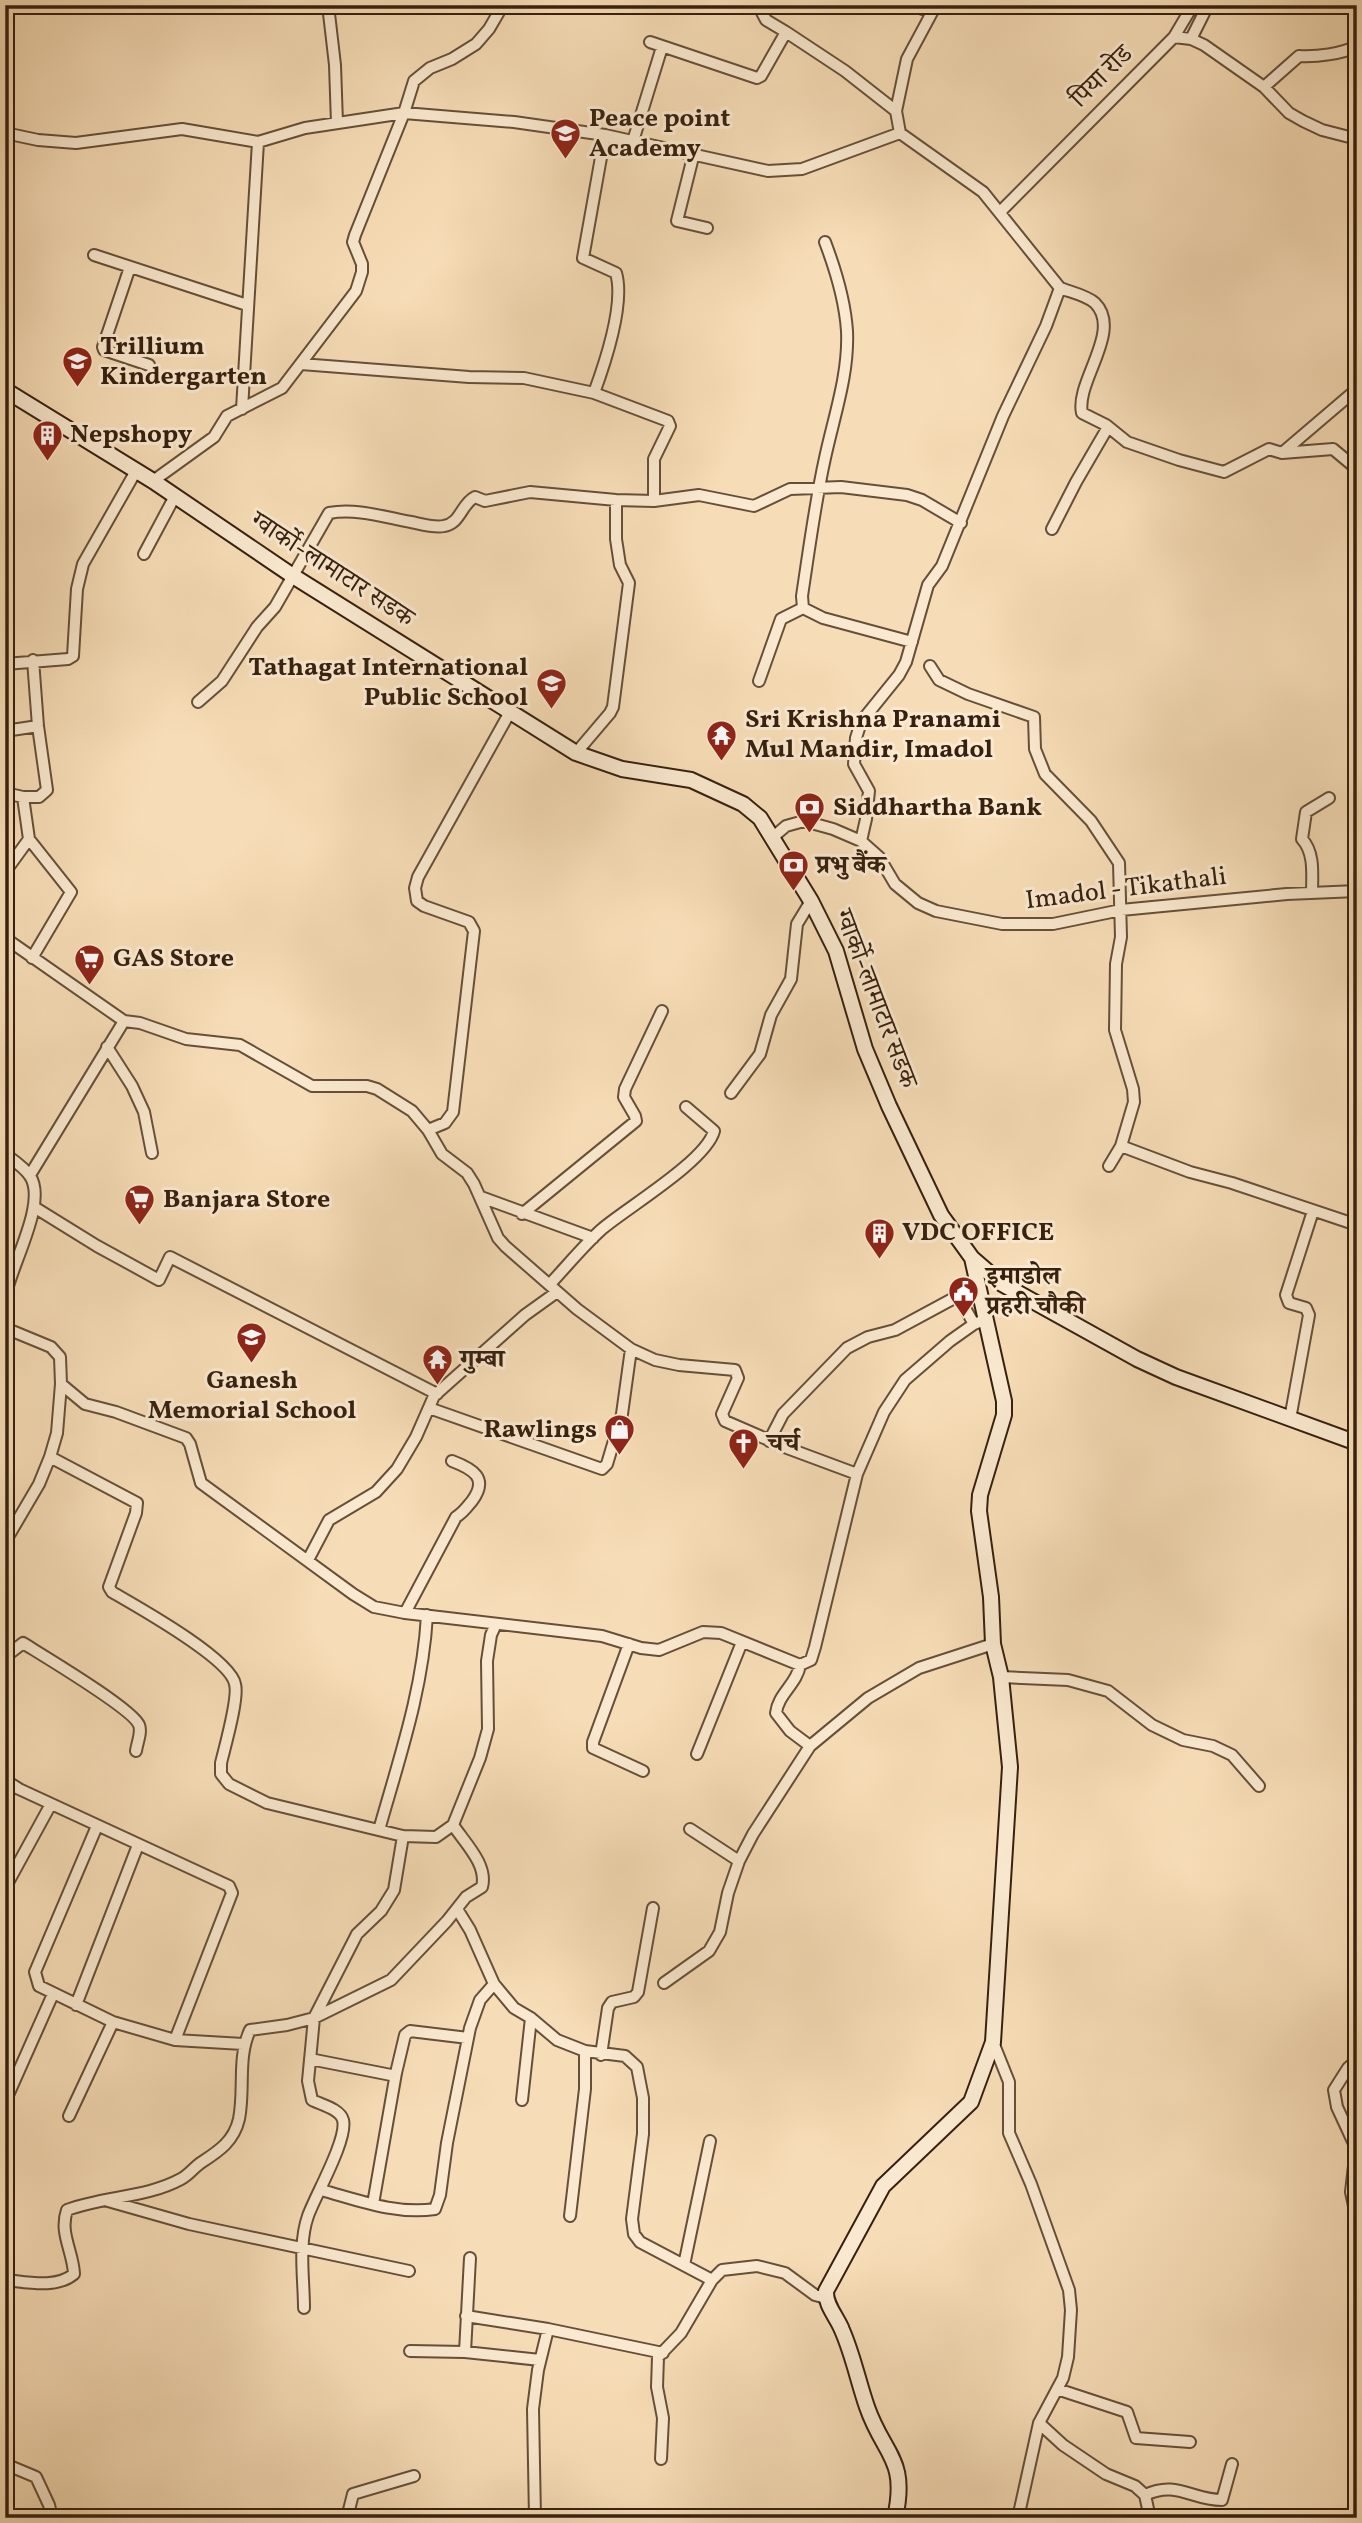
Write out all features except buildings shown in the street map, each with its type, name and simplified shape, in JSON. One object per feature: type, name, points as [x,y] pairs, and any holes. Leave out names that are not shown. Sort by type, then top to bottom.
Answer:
[{"type":"main road","name":"ग्वार्को-लामाटार सडक","points":[[5,390],[153,481],[293,576],[576,753],[622,769],[691,780],[743,804],[760,818],[811,901],[836,951],[865,1049],[889,1106],[941,1215],[972,1258],[1002,1284],[1137,1359],[1176,1377],[1357,1443]]},
{"type":"main road","points":[[895,2518],[900,2479],[894,2460],[868,2411],[854,2360],[826,2298],[830,2282],[883,2186],[971,2102],[993,2042],[1010,1767],[979,1511],[980,1496],[1004,1415],[1004,1401],[979,1322],[972,1258]]},
{"type":"street","points":[[328,5],[337,123]]},
{"type":"street","points":[[153,481],[214,437],[227,416],[282,388],[356,291],[362,264],[354,242],[355,235],[416,78],[476,44],[489,29],[503,5]]},
{"type":"street","points":[[758,5],[765,20],[845,71],[896,111]]},
{"type":"street","points":[[911,5],[934,9],[906,59],[896,111],[900,133],[982,192],[1059,288],[1094,303],[1101,313],[1103,331],[1084,387],[1080,409],[1082,413],[1108,427],[1127,442],[1224,472],[1264,449],[1282,453],[1333,449],[1357,469]]},
{"type":"street","name":"पिया रोड","points":[[1000,212],[1174,37],[1193,5]]},
{"type":"street","points":[[1191,39],[1208,5]]},
{"type":"street","points":[[650,42],[757,78],[761,76],[786,32]]},
{"type":"street","points":[[1174,37],[1191,39],[1204,45],[1264,87],[1290,113],[1303,121],[1322,130],[1357,139]]},
{"type":"street","points":[[1264,87],[1299,56],[1317,57],[1348,51],[1357,46]]},
{"type":"street","points":[[633,141],[662,47]]},
{"type":"street","points":[[5,133],[38,140],[76,143],[182,129],[258,142],[305,128],[404,113],[514,122],[605,135],[768,171],[784,172],[802,169],[900,133]]},
{"type":"street","points":[[594,393],[607,359],[616,317],[618,278],[612,269],[583,258],[605,135]]},
{"type":"street","points":[[242,409],[258,142]]},
{"type":"street","points":[[694,153],[677,221],[707,228]]},
{"type":"street","points":[[803,608],[802,596],[818,488],[841,394],[847,332],[839,279],[825,242]]},
{"type":"street","points":[[94,255],[247,305]]},
{"type":"street","points":[[130,267],[103,347],[104,350],[149,365]]},
{"type":"street","points":[[861,841],[869,790],[854,764],[860,722],[899,675],[912,642],[928,585],[942,566],[961,523],[1003,416],[1046,326],[1059,288]]},
{"type":"street","points":[[301,364],[469,377],[524,378],[594,393],[668,421],[670,423],[654,459],[654,501]]},
{"type":"street","points":[[1282,453],[1357,389]]},
{"type":"street","points":[[1052,529],[1108,427]]},
{"type":"street","points":[[5,664],[68,659],[74,656],[77,590],[83,564],[94,540],[136,471]]},
{"type":"street","points":[[198,702],[222,681],[257,627],[275,607],[329,513],[346,510],[429,526],[445,526],[456,520],[467,501],[475,497],[485,501],[530,492],[654,501],[699,495],[754,506],[790,489],[841,487],[907,495],[922,500],[961,523]]},
{"type":"street","points":[[144,554],[175,496]]},
{"type":"street","points":[[576,753],[610,713],[612,707],[629,583],[621,565],[616,539],[616,500]]},
{"type":"street","points":[[803,608],[822,618],[912,642]]},
{"type":"street","points":[[759,681],[781,619],[803,608]]},
{"type":"street","points":[[5,793],[39,797],[47,790],[33,660]]},
{"type":"street","points":[[930,666],[939,680],[958,690],[1034,717],[1035,749],[1045,774],[1091,821],[1118,859],[1121,937],[1116,964],[1115,1030],[1134,1096],[1121,1146],[1109,1166]]},
{"type":"street","points":[[428,1130],[445,1123],[453,1112],[474,931],[469,922],[417,901],[415,888],[418,877],[510,712]]},
{"type":"street","points":[[5,731],[38,726]]},
{"type":"street","points":[[23,797],[29,839],[70,887],[71,892],[32,958]]},
{"type":"street","points":[[1312,893],[1311,856],[1308,845],[1302,839],[1306,812],[1329,798]]},
{"type":"street","name":"Imadol - Tikathali","points":[[772,838],[786,826],[804,821],[833,829],[861,841],[879,857],[895,884],[918,903],[936,911],[1002,924],[1054,924],[1121,910],[1357,891]]},
{"type":"street","points":[[5,872],[29,839]]},
{"type":"street","points":[[731,1093],[761,1054],[771,1015],[791,979],[797,924],[811,901]]},
{"type":"street","points":[[5,938],[124,1021],[140,1023],[186,1039],[240,1045],[312,1086],[367,1086],[377,1089],[412,1111],[428,1130],[442,1154],[467,1173],[499,1238],[553,1288],[631,1349],[655,1360],[679,1366],[735,1370],[738,1378],[722,1414],[730,1424],[858,1474]]},
{"type":"street","points":[[522,1214],[636,1121],[624,1097],[625,1089],[662,1011]]},
{"type":"street","points":[[30,1175],[124,1021]]},
{"type":"street","points":[[107,1047],[132,1086],[144,1112],[152,1153]]},
{"type":"street","points":[[308,1560],[329,1520],[376,1492],[397,1469],[437,1394],[553,1288],[593,1238],[628,1208],[681,1170],[708,1143],[714,1131],[686,1107]]},
{"type":"street","points":[[1121,1146],[1190,1172],[1232,1183],[1357,1225]]},
{"type":"street","points":[[5,1154],[30,1175],[35,1191],[34,1207],[5,1298]]},
{"type":"street","points":[[481,1197],[593,1238]]},
{"type":"street","points":[[34,1207],[68,1230],[159,1280],[170,1257],[437,1394]]},
{"type":"street","points":[[1290,1419],[1310,1315],[1306,1308],[1289,1303],[1286,1295],[1313,1211]]},
{"type":"street","points":[[61,1384],[85,1404],[116,1412],[186,1438],[201,1483],[374,1607],[603,1636],[659,1650],[702,1632],[721,1633],[800,1665],[811,1660],[858,1474],[884,1412],[905,1380],[950,1341],[979,1322],[958,1296],[895,1330],[867,1337],[847,1348],[783,1414],[769,1441]]},
{"type":"street","points":[[5,1328],[51,1347],[60,1357],[61,1384],[57,1433],[50,1457],[39,1484],[5,1542]]},
{"type":"street","points":[[429,1408],[602,1469],[607,1464],[622,1414],[631,1349]]},
{"type":"street","points":[[50,1457],[137,1503],[136,1513],[108,1587],[174,1628],[232,1676],[236,1685],[235,1696],[221,1774],[229,1784],[267,1803],[404,1836],[436,1837],[453,1825],[481,1758],[488,1729],[487,1661],[491,1635],[496,1624]]},
{"type":"street","points":[[405,1613],[456,1517],[480,1490],[480,1482],[471,1468],[452,1461]]},
{"type":"street","points":[[379,1830],[418,1691],[427,1615]]},
{"type":"street","points":[[697,1754],[742,1642]]},
{"type":"street","points":[[5,1657],[23,1643],[103,1694],[137,1720],[141,1728],[136,1751]]},
{"type":"street","points":[[629,1644],[593,1748],[643,1771]]},
{"type":"street","points":[[664,1983],[709,1951],[720,1932],[728,1893],[739,1861],[753,1834],[810,1746],[868,1698],[919,1668],[993,1644]]},
{"type":"street","points":[[800,1665],[798,1676],[782,1695],[776,1713],[790,1731],[810,1746]]},
{"type":"street","points":[[1001,1677],[1068,1679],[1108,1691],[1152,1725],[1183,1740],[1213,1746],[1232,1755],[1259,1786]]},
{"type":"street","points":[[5,1780],[138,1846],[229,1886],[232,1893],[175,2040]]},
{"type":"street","points":[[5,1888],[51,1804]]},
{"type":"street","points":[[5,2280],[45,2283],[66,2281],[74,2274],[74,2261],[63,2222],[67,2210],[142,2193],[183,2179],[199,2164],[221,2151],[232,2138],[239,2120],[243,2044],[250,2029],[287,2025],[314,2018],[391,1980],[466,1897],[482,1887],[485,1877],[482,1867],[453,1825]]},
{"type":"street","points":[[97,1826],[35,1972],[39,1986],[113,2022],[175,2040],[243,2044]]},
{"type":"street","points":[[690,1829],[739,1861]]},
{"type":"street","points":[[304,2308],[303,2249],[307,2219],[343,2133],[343,2119],[335,2110],[312,2100],[309,2081],[314,2018],[357,1934],[381,1911],[394,1890],[404,1836]]},
{"type":"street","points":[[76,2005],[138,1846]]},
{"type":"street","points":[[601,2055],[608,2008],[612,2002],[634,1997],[638,1992],[653,1908]]},
{"type":"street","points":[[457,1909],[470,1930],[494,1984],[514,2007],[557,2039],[585,2051],[625,2056],[637,2067],[641,2078],[643,2134],[632,2219],[634,2234],[640,2242],[712,2280]]},
{"type":"street","points":[[321,2190],[393,2209],[435,2209],[440,2195],[447,2143],[468,2038],[481,2000],[494,1984]]},
{"type":"street","points":[[5,2102],[53,1994]]},
{"type":"street","points":[[522,2100],[531,2018]]},
{"type":"street","points":[[69,2116],[113,2022]]},
{"type":"street","points":[[373,2204],[405,2035],[410,2031],[468,2038]]},
{"type":"street","points":[[993,2042],[1009,2082],[1009,2133],[1031,2184],[1069,2290],[1071,2310],[1068,2357],[1057,2389],[1039,2423],[1018,2518]]},
{"type":"street","points":[[570,2216],[585,2089],[585,2051]]},
{"type":"street","points":[[310,2059],[396,2074]]},
{"type":"street","points":[[1357,2060],[1348,2068],[1334,2090],[1337,2107],[1356,2148],[1351,2192],[1357,2220]]},
{"type":"street","points":[[684,2265],[710,2141]]},
{"type":"street","points":[[105,2200],[189,2224],[410,2271]]},
{"type":"street","points":[[465,2353],[470,2258]]},
{"type":"street","points":[[661,2459],[663,2418],[657,2387],[658,2357],[681,2333],[712,2280],[722,2270],[757,2266],[785,2273],[815,2295],[826,2298]]},
{"type":"street","points":[[466,2316],[548,2329],[663,2353]]},
{"type":"street","points":[[535,2518],[533,2409],[540,2360],[548,2329]]},
{"type":"street","points":[[410,2351],[540,2360]]},
{"type":"street","points":[[1057,2389],[1127,2412],[1136,2438],[1190,2442]]},
{"type":"street","points":[[1039,2423],[1063,2445],[1106,2474],[1135,2486],[1145,2495],[1150,2518]]},
{"type":"street","points":[[5,2464],[36,2477],[52,2518]]},
{"type":"street","points":[[1145,2495],[1157,2489],[1170,2488],[1209,2500],[1222,2500],[1232,2464]]},
{"type":"street","points":[[347,2518],[353,2494],[414,2476]]},
{"type":"street","points":[[1355,2518],[1357,2512]]},
{"type":"place","name":"Peace point Academy","points":[[566,161]]},
{"type":"place","name":"Trillium Kindergarten","points":[[77,389]]},
{"type":"place","name":"Nepshopy","points":[[47,462]]},
{"type":"place","name":"Tathagat International Public School","points":[[551,710]]},
{"type":"place","name":"Sri Krishna Pranami Mul Mandir, Imadol","points":[[722,762]]},
{"type":"place","name":"Siddhartha Bank","points":[[810,835]]},
{"type":"place","name":"प्रभु बैंक","points":[[793,893]]},
{"type":"place","name":"GAS Store","points":[[90,986]]},
{"type":"place","name":"Banjara Store","points":[[140,1227]]},
{"type":"place","name":"VDC OFFICE","points":[[879,1260]]},
{"type":"place","name":"इमाडोल प्रहरी चौकी","points":[[963,1319]]},
{"type":"place","name":"Ganesh Memorial School","points":[[252,1365]]},
{"type":"place","name":"गुम्बा","points":[[437,1387]]},
{"type":"place","name":"Rawlings","points":[[620,1457]]},
{"type":"place","name":"चर्च","points":[[744,1471]]}]
